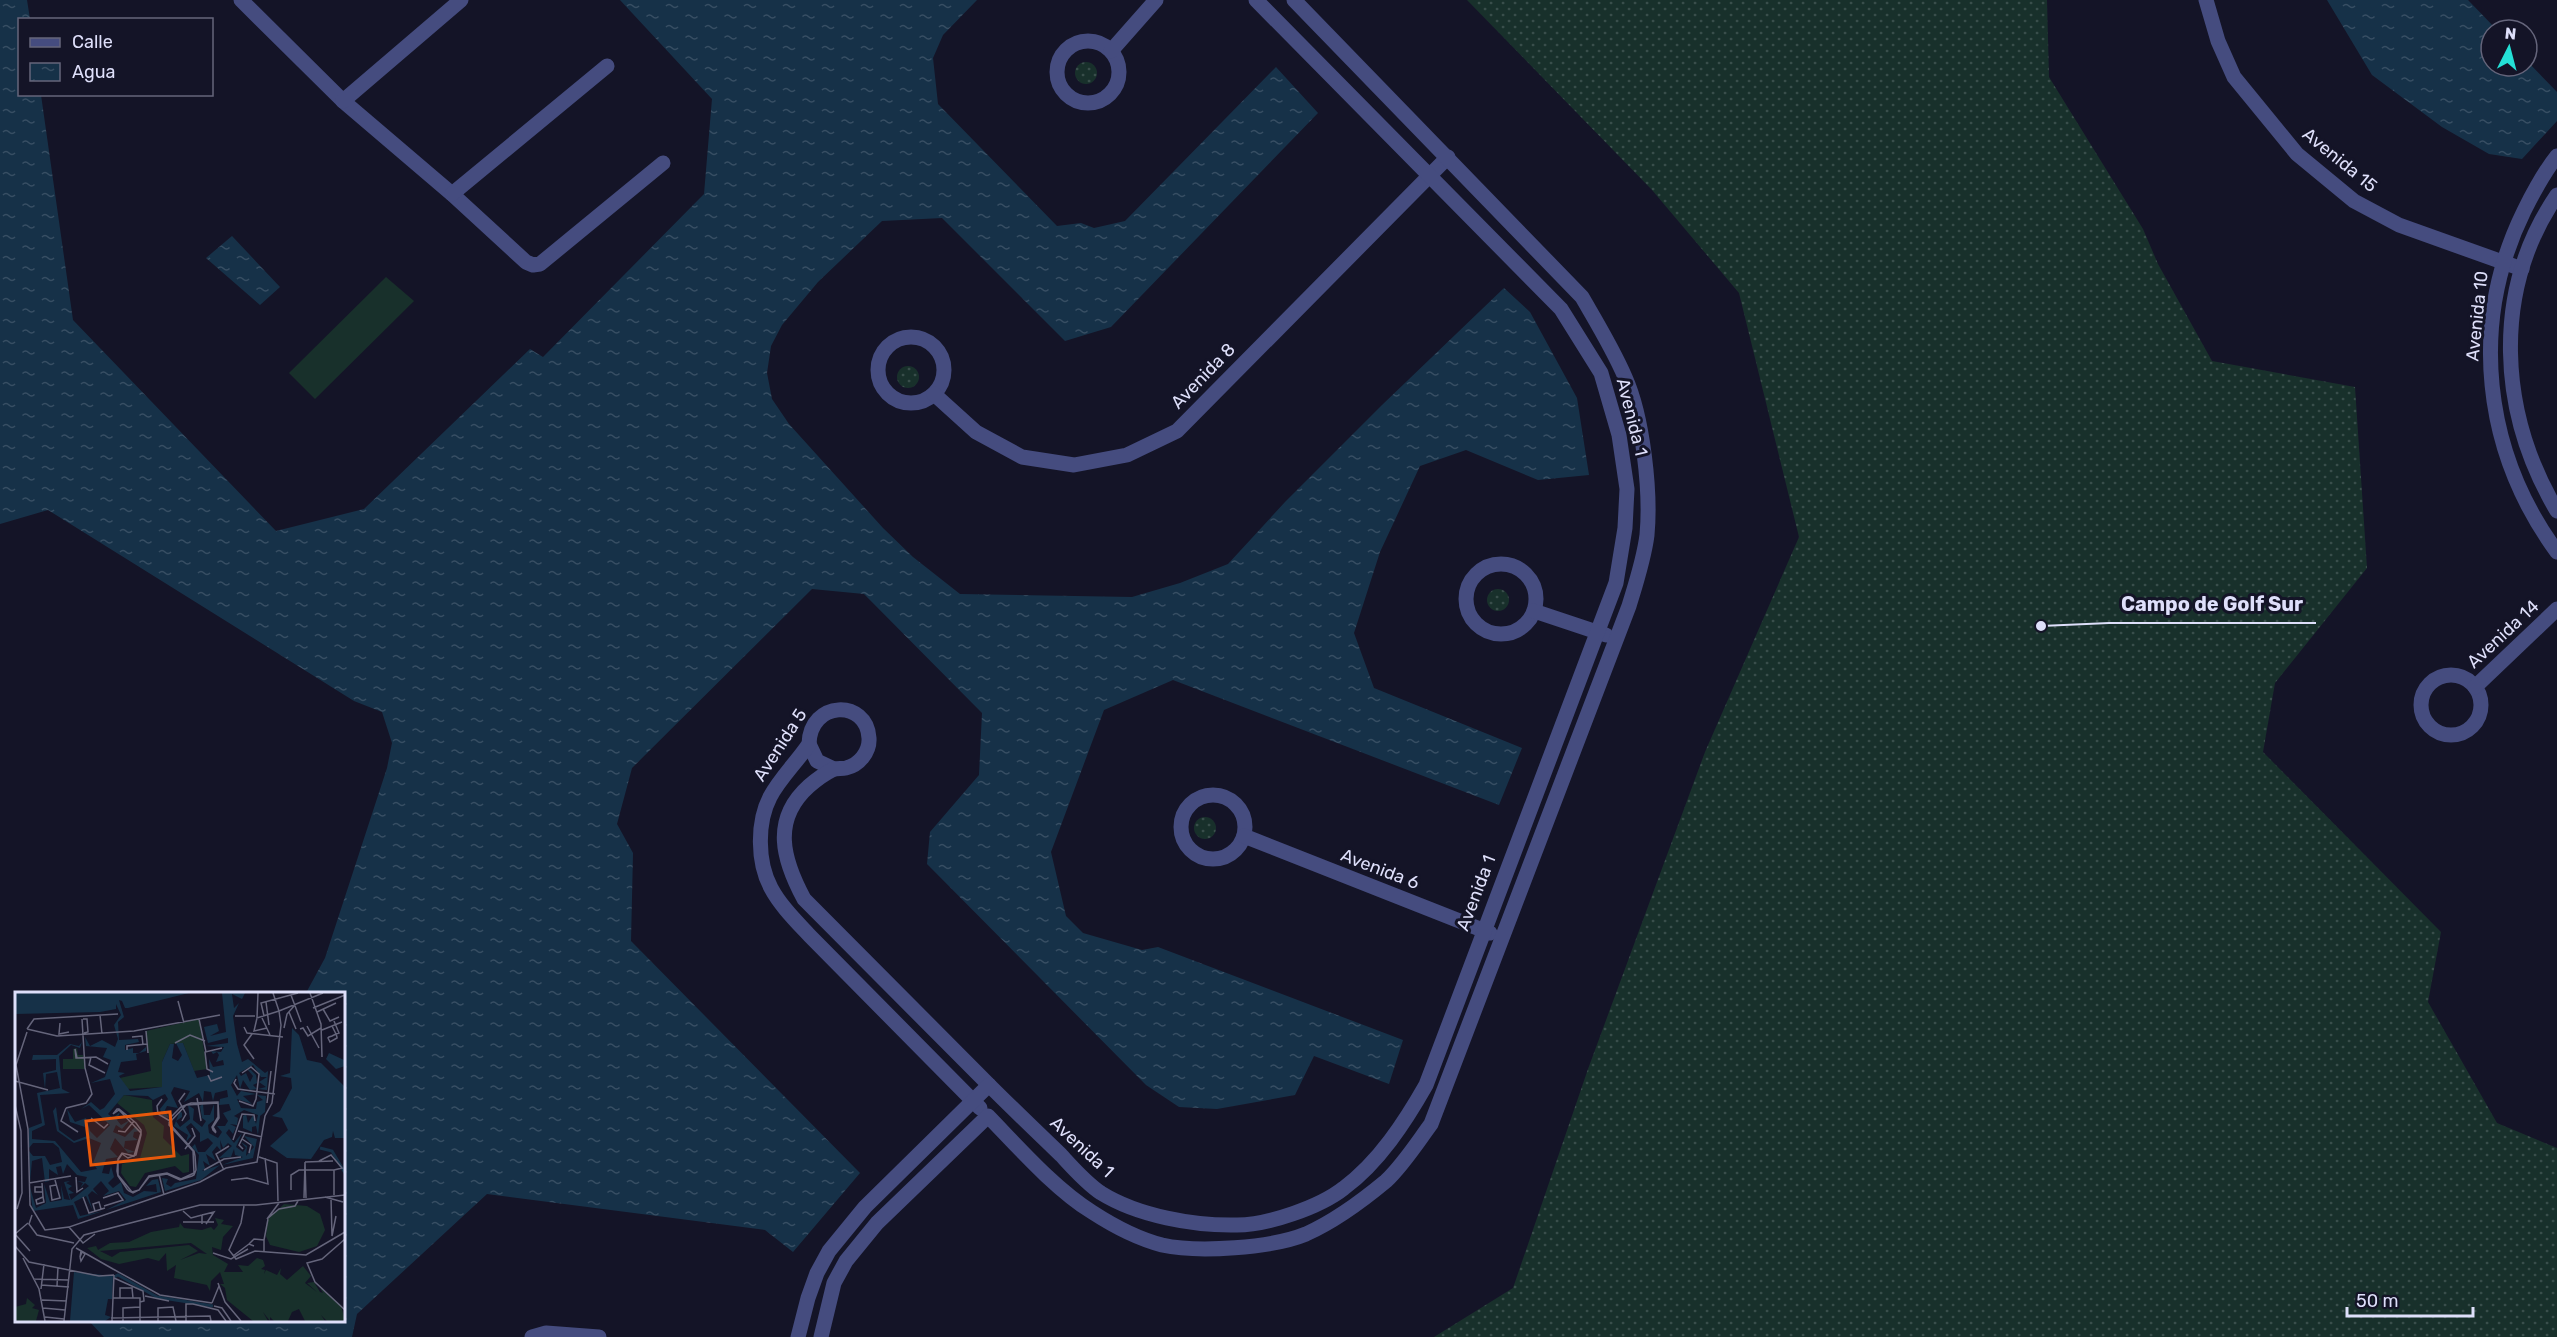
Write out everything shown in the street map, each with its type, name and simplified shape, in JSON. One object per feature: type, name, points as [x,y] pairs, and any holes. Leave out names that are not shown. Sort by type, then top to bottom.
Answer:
[{"type":"street","points":[[241,0],[344,101],[452,194],[526,262],[533,265],[540,264],[663,163]]},
{"type":"street","points":[[344,101],[461,0]]},
{"type":"street","points":[[1111,51],[1156,0]]},
{"type":"street","name":"Avenida 1","points":[[989,1085],[1101,1192],[1136,1209],[1174,1218],[1238,1225],[1261,1222],[1295,1212],[1344,1189],[1369,1165],[1409,1115],[1426,1085],[1616,583],[1625,528],[1627,489],[1619,435],[1601,373],[1561,309],[1256,0]]},
{"type":"street","name":"Avenida 1","points":[[988,1116],[1069,1194],[1091,1211],[1117,1226],[1162,1245],[1197,1248],[1267,1245],[1305,1235],[1335,1220],[1388,1179],[1431,1124],[1617,639],[1638,575],[1647,535],[1643,441],[1627,380],[1582,297],[1294,0]]},
{"type":"street","name":"Avenida 15","points":[[2206,0],[2218,41],[2234,77],[2297,154],[2354,201],[2399,225],[2502,264],[2522,269]]},
{"type":"street","points":[[1296,41],[1316,23]]},
{"type":"street","points":[[1087,41],[1096,42],[1111,51],[1116,58],[1120,75],[1113,92],[1107,98],[1090,104],[1072,100],[1065,94],[1057,78],[1056,69],[1063,53],[1070,47],[1087,41]]},
{"type":"street","points":[[452,194],[607,66]]},
{"type":"street","name":"Avenida 8","points":[[934,394],[976,432],[1022,457],[1074,465],[1127,455],[1177,431],[1448,157]]},
{"type":"street","name":"Avenida 10","points":[[2556,158],[2530,200],[2511,238],[2502,264],[2491,329],[2489,362],[2493,400],[2508,454],[2527,501],[2543,533],[2557,552]]},
{"type":"street","name":"Avenida 10","points":[[2557,195],[2545,213],[2522,269],[2510,332],[2511,379],[2519,423],[2536,472],[2557,511]]},
{"type":"street","points":[[914,337],[932,344],[939,351],[945,368],[940,387],[934,394],[927,400],[908,403],[898,401],[884,389],[879,381],[879,362],[888,346],[896,340],[914,337]]},
{"type":"street","points":[[1591,358],[1612,350]]},
{"type":"street","points":[[2508,454],[2527,447]]},
{"type":"street","points":[[1505,564],[1514,566],[1528,577],[1533,585],[1536,593],[1534,611],[1530,620],[1516,631],[1507,634],[1489,632],[1481,628],[1469,614],[1466,605],[1468,587],[1479,572],[1487,567],[1505,564]]},
{"type":"street","name":"Avenida 14","points":[[2475,687],[2557,609]]},
{"type":"street","points":[[1534,611],[1617,639]]},
{"type":"street","name":"Avenida 14","points":[[2447,675],[2463,677],[2475,687],[2481,701],[2480,717],[2470,729],[2455,736],[2439,734],[2427,724],[2420,710],[2423,694],[2432,681],[2447,675]]},
{"type":"street","name":"Avenida 5","points":[[988,1116],[809,935],[770,887],[763,867],[762,820],[770,797],[808,744],[813,723],[820,715],[841,710],[851,712],[860,718],[869,738],[868,748],[854,765],[834,769],[816,780],[793,804],[786,821],[784,843],[790,872],[804,899],[989,1085]]},
{"type":"street","points":[[808,744],[817,761],[834,769]]},
{"type":"street","points":[[1209,796],[1227,798],[1240,810],[1246,827],[1244,837],[1234,851],[1227,856],[1209,859],[1200,856],[1186,844],[1181,827],[1186,810],[1200,798],[1209,796]]},
{"type":"street","name":"Avenida 6","points":[[1244,837],[1502,937]]},
{"type":"street","points":[[798,1337],[817,1273],[829,1251],[865,1207],[989,1085]]},
{"type":"street","points":[[821,1337],[834,1283],[846,1261],[877,1223],[1004,1100]]},
{"type":"street","points":[[865,1207],[877,1223]]},
{"type":"street","points":[[1261,1222],[1267,1245]]},
{"type":"street","points":[[532,1337],[546,1333],[599,1337]]},
{"type":"green space","points":[[1467,0],[2047,0],[2049,77],[2143,229],[2158,264],[2212,361],[2355,387],[2367,568],[2275,683],[2263,752],[2441,932],[2428,1002],[2497,1123],[2557,1148],[2557,1337],[1434,1337],[1513,1288],[1588,1069],[1705,752],[1799,537],[1739,293],[1652,190]]},
{"type":"green space","points":[[1086,62],[1094,65],[1097,73],[1094,81],[1086,84],[1078,81],[1075,73],[1078,65]]},
{"type":"green space","points":[[386,277],[414,301],[315,399],[289,373]]},
{"type":"green space","points":[[908,366],[916,369],[919,377],[916,385],[908,388],[900,385],[897,377],[900,369]]},
{"type":"green space","points":[[1498,589],[1506,592],[1509,600],[1506,608],[1498,611],[1490,608],[1487,600],[1490,592]]},
{"type":"green space","points":[[1205,817],[1213,820],[1216,828],[1213,836],[1205,839],[1197,836],[1194,828],[1197,820]]},
{"type":"water","points":[[0,0],[27,0],[30,18],[18,18],[18,96],[41,96],[73,320],[276,531],[364,509],[530,349],[543,357],[704,194],[712,99],[620,0],[977,0],[943,35],[933,58],[938,104],[1057,226],[1081,223],[1094,228],[1125,221],[1276,67],[1318,113],[1111,327],[1065,341],[942,218],[882,221],[818,282],[782,325],[771,346],[767,373],[772,399],[789,424],[883,528],[913,557],[960,594],[1132,597],[1180,583],[1228,564],[1285,502],[1382,405],[1504,288],[1530,312],[1577,398],[1589,475],[1538,480],[1466,450],[1420,466],[1380,552],[1354,633],[1374,688],[1522,748],[1499,805],[1173,680],[1104,710],[1051,852],[1066,916],[1083,933],[1142,950],[1158,947],[1403,1040],[1389,1084],[1314,1056],[1295,1095],[1217,1109],[1179,1107],[1146,1085],[927,864],[930,832],[979,775],[982,713],[864,594],[812,589],[632,768],[617,824],[633,853],[631,941],[860,1173],[793,1252],[765,1230],[487,1194],[357,1314],[352,1337],[104,1337],[90,1322],[345,1322],[345,992],[307,992],[325,958],[387,768],[392,743],[382,712],[354,701],[48,510],[0,524]]},
{"type":"water","points":[[2327,0],[2468,0],[2485,18],[2479,18],[2479,78],[2539,78],[2539,73],[2557,92],[2557,121],[2522,159],[2489,154],[2442,127],[2372,75]]},
{"type":"water","points":[[232,236],[280,287],[260,305],[206,258]]},
{"type":"place","name":"Campo de Golf Sur","points":[[2041,626]]}]
